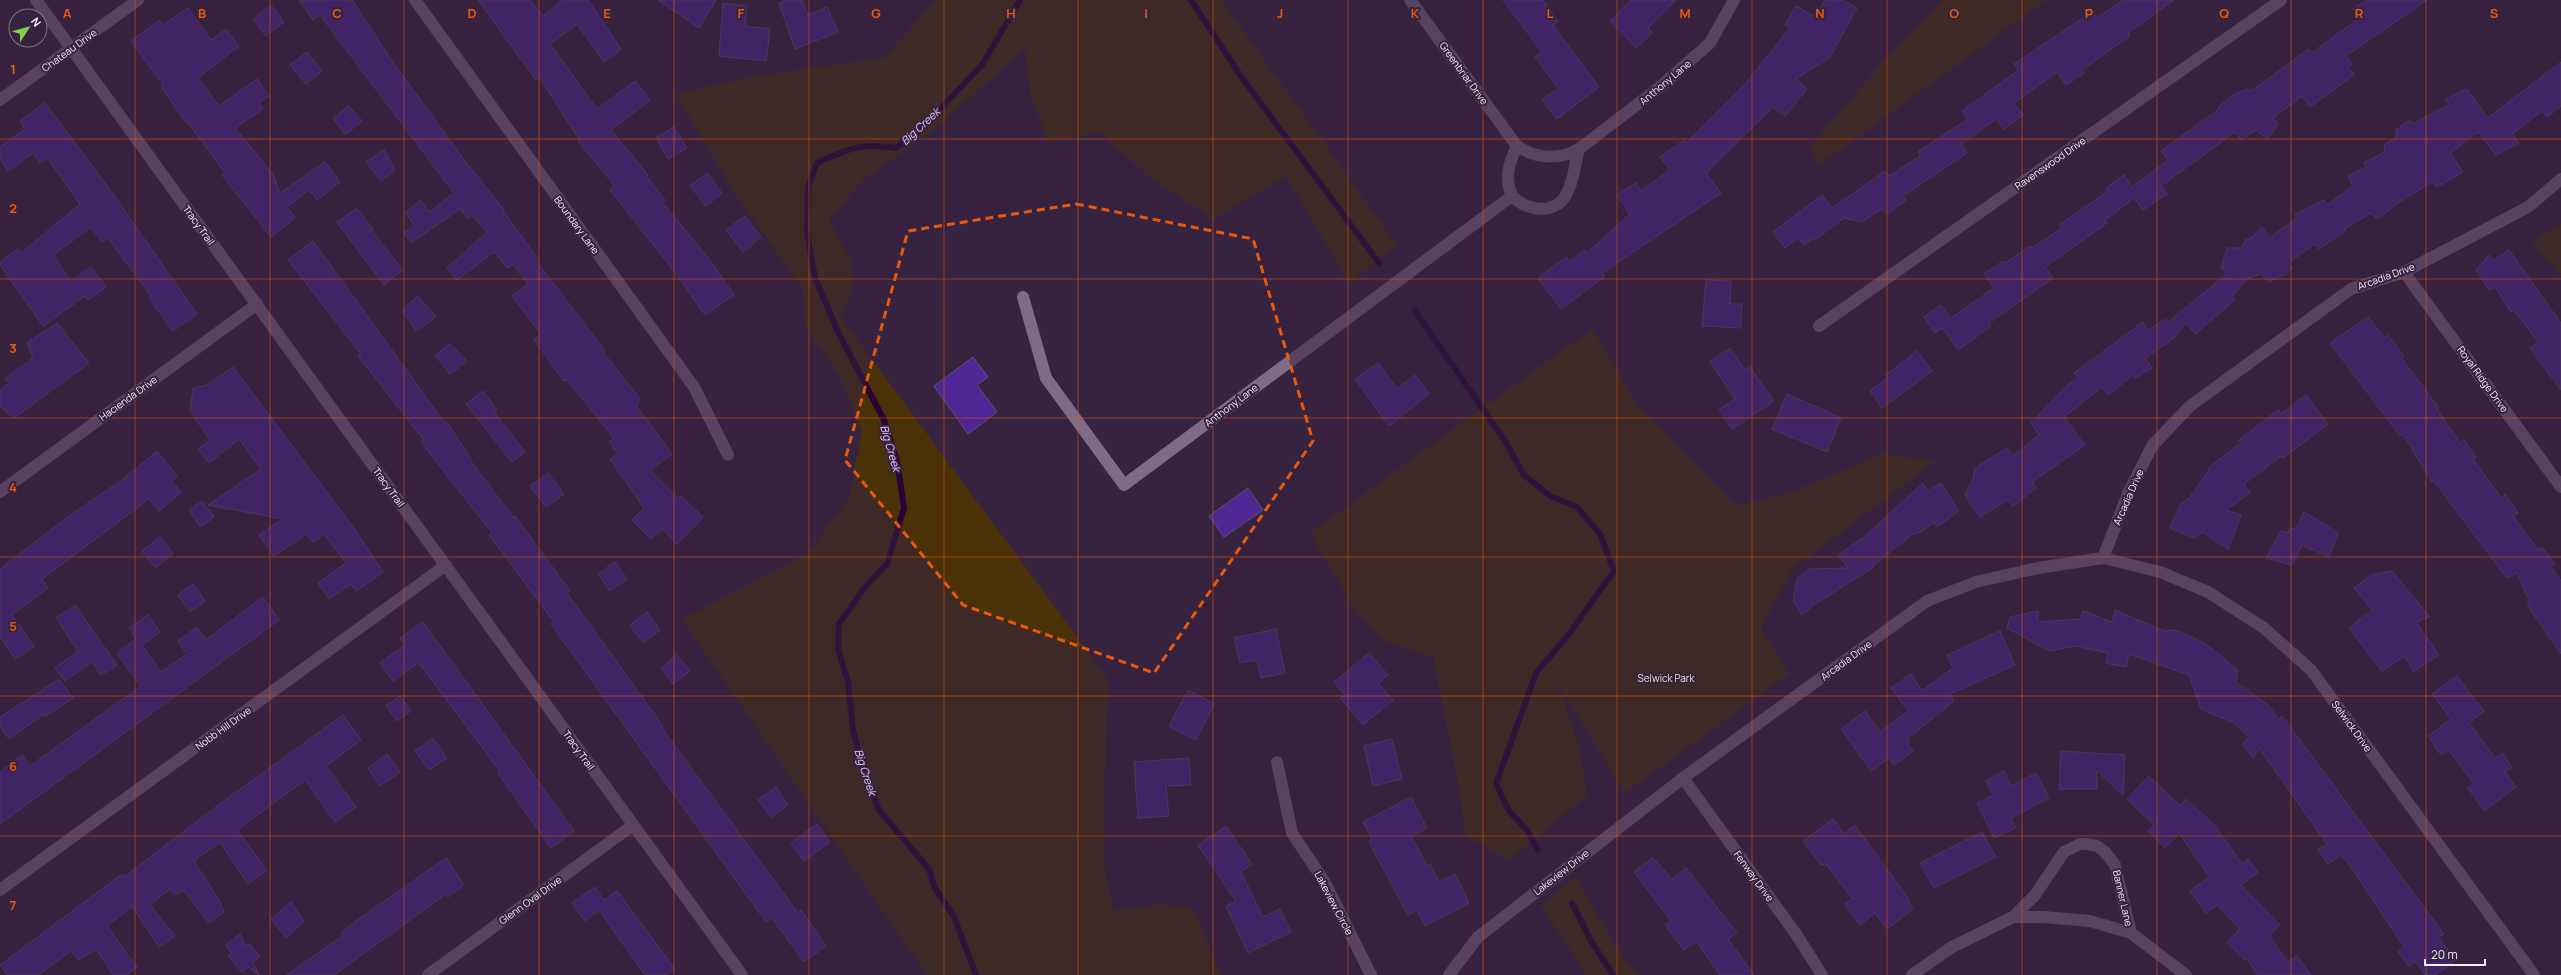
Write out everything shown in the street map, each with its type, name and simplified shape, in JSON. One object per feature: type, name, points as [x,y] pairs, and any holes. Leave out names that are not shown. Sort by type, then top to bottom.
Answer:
[{"type":"street","name":"Tracy Trail","points":[[36,0],[742,975]]},
{"type":"street","name":"Chateau Drive","points":[[0,100],[138,0]]},
{"type":"street","name":"Boundary Lane","points":[[415,0],[694,387],[728,455]]},
{"type":"street","name":"Greenbriar Drive","points":[[1410,0],[1517,146]]},
{"type":"street","name":"Anthony Lane","points":[[1517,146],[1526,152],[1552,158],[1569,154],[1579,149],[1660,88],[1710,44],[1734,0]]},
{"type":"street","name":"Ravenswood Drive","points":[[1819,326],[2281,0]]},
{"type":"street","points":[[1517,146],[1510,161],[1507,174],[1512,196],[1521,205],[1538,210],[1555,206],[1567,195],[1579,149]]},
{"type":"street","name":"Arcadia Drive","points":[[1683,778],[1927,601],[1976,582],[2038,568],[2103,558],[2128,494],[2152,446],[2190,406],[2351,289],[2404,272],[2528,207],[2561,179]]},
{"type":"street","name":"Anthony Lane","points":[[1023,297],[1046,378],[1124,485],[1512,196]]},
{"type":"street","name":"Royal Ridge Drive","points":[[2404,272],[2561,487]]},
{"type":"street","name":"Hacienda Drive","points":[[0,492],[257,304]]},
{"type":"street","name":"Selwick Drive","points":[[2103,558],[2160,572],[2208,592],[2264,628],[2311,670],[2534,975]]},
{"type":"street","name":"Nobb Hill Drive","points":[[0,890],[446,565]]},
{"type":"street","name":"Lakeview Circle","points":[[1277,762],[1292,833],[1324,881],[1371,975]]},
{"type":"street","name":"Lakeview Drive","points":[[1449,975],[1478,937],[1683,778]]},
{"type":"street","name":"Fenway Drive","points":[[1683,778],[1796,934],[1822,975]]},
{"type":"street","name":"Glenn Oval Drive","points":[[428,975],[633,825]]},
{"type":"street","name":"Banner Lane","points":[[1912,975],[1952,947],[2013,917],[2035,895],[2064,852],[2080,844],[2097,846],[2106,853],[2115,865],[2131,933]]},
{"type":"street","name":"Banner Lane","points":[[2013,917],[2071,918],[2108,925],[2131,933],[2186,975]]},
{"type":"highlighted area","points":[[1076,204],[1253,239],[1313,441],[1154,673],[963,605],[845,460],[908,231]]},
{"type":"green space","points":[[936,0],[1221,0],[1397,245],[1349,283],[1286,176],[1214,219],[1150,178],[1101,132],[1049,142],[1031,97],[1025,49],[928,134],[863,180],[829,219],[852,263],[851,296],[840,316],[1108,679],[1103,827],[1105,870],[1113,911],[1163,904],[1195,910],[1220,975],[927,975],[682,619],[806,555],[848,500],[862,432],[839,375],[806,328],[802,288],[734,192],[676,94],[756,76],[884,58]]},
{"type":"green space","points":[[1942,0],[2046,0],[1819,165],[1810,147],[1895,48]]},
{"type":"green space","points":[[2561,223],[2561,277],[2532,242]]},
{"type":"green space","name":"Selwick Park","points":[[1592,329],[1638,406],[1736,506],[1789,493],[1882,454],[1935,461],[1792,569],[1761,628],[1789,674],[1625,793],[1558,684],[1578,743],[1587,796],[1508,860],[1466,836],[1457,776],[1433,657],[1382,640],[1358,614],[1310,533]]},
{"type":"green space","points":[[1576,876],[1615,946],[1638,975],[1587,975],[1541,906]]},
{"type":"building","points":[[299,0],[352,0],[392,61],[465,161],[504,210],[503,211],[539,260],[537,262],[605,351],[603,352],[641,400],[636,405],[672,454],[650,470],[678,498],[681,496],[703,517],[677,544],[662,529],[651,539],[632,520],[644,508],[610,459],[618,454],[609,442],[614,438],[567,380],[564,381],[534,340],[541,334],[512,296],[528,284],[513,264],[507,268],[494,252],[457,280],[447,268],[487,232],[472,215],[468,219],[460,209],[411,243],[404,233],[414,225],[405,212],[421,200],[429,212],[454,193],[320,15],[313,20]]},
{"type":"building","points":[[478,0],[530,0],[543,16],[563,0],[588,0],[621,49],[604,62],[577,24],[550,44],[597,109],[635,81],[650,100],[611,130],[648,175],[647,177],[665,200],[662,202],[710,260],[734,295],[705,315],[674,271],[610,190],[615,186],[578,141],[579,139],[539,77],[536,80]]},
{"type":"building","points":[[658,0],[716,0],[699,28]]},
{"type":"building","points":[[788,0],[802,0],[808,15],[827,7],[838,32],[795,49],[779,3]]},
{"type":"building","points":[[1503,0],[1543,0],[1558,21],[1553,25],[1599,87],[1557,119],[1542,100],[1558,88],[1535,57],[1542,52]]},
{"type":"building","points":[[1631,0],[1676,0],[1648,28],[1653,32],[1636,48],[1610,21]]},
{"type":"building","points":[[1825,0],[1843,0],[1857,8],[1830,57],[1796,79],[1807,89],[1785,116],[1773,107],[1706,173],[1721,193],[1602,273],[1605,276],[1561,309],[1538,278],[1566,257],[1570,261],[1585,250],[1587,253],[1630,214],[1617,195],[1636,183],[1641,191],[1670,170],[1660,157],[1684,140],[1686,143],[1745,84],[1790,28],[1785,25],[1796,6],[1815,17]]},
{"type":"building","points":[[2123,0],[2174,0],[2128,33],[2130,36],[2082,70],[2084,73],[2066,85],[2057,72],[2014,103],[2023,115],[2004,129],[1996,119],[1961,144],[1967,153],[1903,196],[1906,200],[1887,214],[1883,208],[1862,222],[1844,218],[1815,240],[1814,238],[1804,245],[1798,238],[1785,248],[1773,232],[1822,195],[1832,208],[1885,171],[1889,176],[1920,156],[1919,151],[1968,119],[1962,111],[2019,70],[2014,64],[2092,12],[2097,18]]},
{"type":"building","points":[[2366,0],[2427,0],[2346,56],[2352,64],[2348,67],[2354,75],[2310,107],[2302,96],[2273,118],[2278,125],[2267,139],[2256,130],[2241,140],[2235,132],[2161,186],[2167,194],[2143,210],[2134,198],[2105,220],[2107,223],[2045,267],[2053,278],[1989,323],[1991,326],[1958,350],[1942,328],[1935,333],[1924,317],[1941,305],[1951,318],[1994,288],[1984,274],[2003,261],[2005,263],[2030,246],[2032,248],[2062,228],[2059,225],[2108,191],[2106,188],[2124,175],[2132,187],[2168,160],[2161,151],[2219,109],[2218,107],[2236,93],[2248,89],[2251,91],[2309,49],[2312,53],[2359,18],[2353,9]]},
{"type":"building","points":[[723,3],[747,6],[745,26],[770,29],[766,61],[719,56]]},
{"type":"building","points":[[271,5],[284,22],[266,36],[253,19]]},
{"type":"building","points":[[188,8],[211,40],[226,29],[239,46],[198,78],[219,106],[257,79],[269,96],[259,103],[263,109],[235,128],[273,174],[280,193],[325,162],[340,182],[317,200],[309,190],[287,207],[295,218],[271,237],[222,175],[225,173],[189,124],[188,125],[161,87],[163,85],[131,41],[160,20],[163,25]]},
{"type":"building","points":[[307,52],[322,71],[306,84],[290,65]]},
{"type":"building","points":[[2561,62],[2561,106],[2547,117],[2542,111],[2512,134],[2519,143],[2496,155],[2478,132],[2450,153],[2463,172],[2437,187],[2432,182],[2399,202],[2377,219],[2371,213],[2344,229],[2345,231],[2319,249],[2315,244],[2288,263],[2292,268],[2285,274],[2269,282],[2260,274],[2247,279],[2232,296],[2235,300],[2195,334],[2186,322],[2173,339],[2145,358],[2152,368],[2135,378],[2133,375],[2108,395],[2102,387],[2064,417],[2085,445],[2032,482],[2036,488],[2013,506],[2008,500],[1980,517],[1965,495],[1973,479],[1975,468],[2007,448],[2013,456],[2039,435],[2031,423],[2063,389],[2078,377],[2074,373],[2143,322],[2148,330],[2166,319],[2168,322],[2227,274],[2221,268],[2227,248],[2242,248],[2246,239],[2250,239],[2262,227],[2269,238],[2297,218],[2295,215],[2324,200],[2327,205],[2353,186],[2348,176],[2367,167],[2364,163],[2384,152],[2385,144],[2396,137],[2396,130],[2410,120],[2412,124],[2450,104],[2445,100],[2467,89],[2488,118]]},
{"type":"building","points":[[45,103],[106,184],[197,314],[173,331],[149,298],[151,296],[108,238],[102,242],[91,227],[53,255],[71,281],[91,267],[106,287],[88,300],[85,296],[43,326],[0,265],[0,262],[18,249],[21,253],[80,204],[47,158],[40,163],[33,153],[8,171],[0,159],[0,147],[25,129],[20,121]]},
{"type":"building","points":[[349,106],[362,121],[345,135],[333,118]]},
{"type":"building","points":[[674,127],[687,148],[668,159],[656,138]]},
{"type":"building","points":[[384,150],[395,170],[381,181],[366,162]]},
{"type":"building","points":[[707,173],[722,193],[706,206],[690,186]]},
{"type":"building","points":[[357,208],[373,229],[371,230],[403,270],[384,285],[337,222]]},
{"type":"building","points":[[745,216],[761,237],[743,252],[726,230]]},
{"type":"building","points":[[313,241],[444,422],[446,421],[471,459],[470,460],[513,517],[515,516],[570,591],[567,593],[663,726],[661,727],[798,913],[801,910],[826,946],[804,962],[772,918],[766,922],[551,624],[554,622],[489,535],[492,533],[421,442],[424,440],[358,356],[361,354],[288,260]]},
{"type":"building","points":[[2509,250],[2561,323],[2561,390],[2530,348],[2538,342],[2514,310],[2511,312],[2495,287],[2489,290],[2476,270],[2489,255],[2493,261]]},
{"type":"building","points":[[1706,280],[1731,281],[1730,304],[1742,304],[1741,328],[1702,326]]},
{"type":"building","points":[[418,296],[436,317],[416,331],[402,310]]},
{"type":"building","points":[[2368,317],[2385,338],[2388,335],[2404,356],[2401,358],[2439,408],[2437,409],[2460,443],[2464,440],[2476,457],[2473,459],[2502,499],[2505,494],[2518,513],[2513,516],[2538,550],[2542,547],[2555,564],[2551,567],[2561,581],[2561,654],[2527,605],[2530,603],[2517,573],[2507,578],[2434,481],[2432,482],[2403,434],[2400,436],[2330,343]]},
{"type":"building","points":[[57,323],[89,363],[14,418],[0,406],[0,390],[9,383],[5,379],[33,358],[27,343]]},
{"type":"building","points":[[450,344],[467,361],[450,374],[435,355]]},
{"type":"building","points":[[1730,348],[1745,370],[1750,367],[1774,401],[1732,429],[1719,410],[1735,399],[1710,362]]},
{"type":"building","points":[[1917,351],[1932,371],[1882,408],[1870,391],[1887,378],[1886,375]]},
{"type":"building","points":[[973,357],[988,377],[977,385],[997,412],[968,434],[934,386]]},
{"type":"building","points":[[1378,363],[1397,389],[1415,375],[1429,394],[1389,426],[1355,379]]},
{"type":"building","points":[[233,367],[356,531],[383,572],[356,591],[351,584],[329,599],[318,583],[346,563],[324,534],[313,542],[306,534],[274,556],[259,535],[283,519],[208,505],[261,469],[239,439],[209,463],[198,449],[210,440],[190,411],[193,388],[207,385]]},
{"type":"building","points":[[483,391],[497,410],[494,412],[525,452],[512,462],[466,404]]},
{"type":"building","points":[[1787,394],[1841,418],[1827,452],[1772,429]]},
{"type":"building","points":[[2306,395],[2328,424],[2283,458],[2281,456],[2244,484],[2250,493],[2226,510],[2241,515],[2228,549],[2203,532],[2194,538],[2170,528],[2180,505],[2190,497],[2209,470],[2208,468],[2241,443],[2239,440],[2278,410],[2281,414]]},
{"type":"building","points":[[157,451],[177,476],[172,481],[181,492],[159,511],[149,499],[42,579],[48,588],[12,615],[34,646],[15,659],[0,637],[0,569],[69,516],[113,486],[114,487]]},
{"type":"building","points":[[548,473],[564,494],[546,507],[530,486]]},
{"type":"building","points":[[1923,483],[1928,491],[1941,483],[1959,511],[1937,527],[1934,522],[1921,532],[1913,534],[1871,567],[1874,567],[1815,604],[1802,615],[1793,601],[1797,579],[1810,569],[1848,568],[1838,555],[1864,537]]},
{"type":"building","points":[[1248,488],[1263,510],[1224,537],[1209,516]]},
{"type":"building","points":[[202,501],[214,517],[200,527],[189,510]]},
{"type":"building","points":[[2304,512],[2338,533],[2329,557],[2302,545],[2292,565],[2266,558],[2281,531],[2288,533],[2290,528],[2296,529]]},
{"type":"building","points":[[160,537],[173,554],[155,568],[142,551]]},
{"type":"building","points":[[615,562],[627,579],[610,591],[598,574]]},
{"type":"building","points":[[2392,571],[2430,617],[2416,622],[2439,655],[2413,672],[2405,656],[2382,671],[2349,628],[2372,610],[2354,588],[2371,575]]},
{"type":"building","points":[[193,584],[205,601],[190,612],[178,595]]},
{"type":"building","points":[[263,597],[279,620],[0,824],[0,772],[22,755],[30,766],[141,686],[117,654],[136,638],[129,628],[148,615],[160,632],[142,645],[161,672],[187,654],[178,641],[197,627],[206,640]]},
{"type":"building","points":[[75,605],[117,665],[101,675],[92,662],[65,681],[55,668],[78,651],[56,618]]},
{"type":"building","points":[[2115,610],[2164,631],[2175,630],[2203,642],[2238,670],[2236,682],[2269,706],[2279,720],[2282,716],[2444,934],[2438,937],[2456,960],[2435,975],[2425,975],[2415,961],[2409,966],[2398,952],[2404,947],[2351,867],[2341,855],[2328,864],[2318,850],[2327,844],[2259,748],[2253,758],[2243,744],[2249,737],[2234,723],[2201,709],[2189,675],[2129,654],[2126,667],[2105,663],[2108,653],[2075,646],[2050,651],[2007,628],[2010,617],[2038,611],[2038,622],[2081,619],[2083,611],[2112,622]]},
{"type":"building","points":[[647,612],[660,630],[643,643],[630,625]]},
{"type":"building","points":[[423,622],[574,831],[551,848],[497,772],[499,770],[418,663],[393,681],[380,663],[405,645],[400,638]]},
{"type":"building","points":[[1276,629],[1285,673],[1261,678],[1257,660],[1240,663],[1234,638]]},
{"type":"building","points":[[2000,631],[2015,665],[1950,694],[1954,701],[1907,739],[1909,742],[1907,743],[1913,751],[1894,765],[1889,758],[1871,771],[1841,729],[1865,711],[1880,732],[1908,711],[1891,688],[1911,674],[1922,691],[1953,668],[1947,655]]},
{"type":"building","points":[[1369,653],[1388,675],[1378,683],[1393,700],[1363,725],[1340,698],[1345,695],[1334,682]]},
{"type":"building","points":[[677,655],[690,671],[673,684],[661,668]]},
{"type":"building","points":[[2457,676],[2484,711],[2469,723],[2495,758],[2502,753],[2512,767],[2505,772],[2516,787],[2484,811],[2468,788],[2474,784],[2448,749],[2441,755],[2428,736],[2451,719],[2432,694]]},
{"type":"building","points":[[59,679],[73,698],[46,716],[44,714],[9,739],[0,726],[0,717]]},
{"type":"building","points":[[1188,690],[1214,704],[1196,740],[1169,726]]},
{"type":"building","points":[[400,696],[411,711],[397,721],[386,706]]},
{"type":"building","points":[[343,715],[361,740],[326,766],[356,807],[335,822],[305,780],[237,830],[267,870],[248,884],[220,842],[194,861],[220,902],[224,912],[209,923],[183,890],[176,895],[170,889],[150,905],[175,936],[159,947],[132,906],[107,926],[137,967],[127,975],[113,975],[96,949],[79,960],[71,951],[38,975],[8,975],[0,965],[122,874],[124,877],[221,803]]},
{"type":"building","points":[[433,738],[447,758],[429,770],[415,751]]},
{"type":"building","points":[[1392,739],[1402,779],[1373,786],[1364,746]]},
{"type":"building","points":[[2061,751],[2125,755],[2123,795],[2097,771],[2097,789],[2059,789]]},
{"type":"building","points":[[387,754],[400,772],[380,786],[368,768]]},
{"type":"building","points":[[1189,758],[1191,785],[1166,786],[1169,816],[1138,818],[1134,762]]},
{"type":"building","points":[[2004,771],[2011,786],[2036,773],[2049,798],[2011,818],[2016,828],[1994,838],[1977,803],[1993,795],[1986,781]]},
{"type":"building","points":[[2149,776],[2180,806],[2186,799],[2215,826],[2242,864],[2248,859],[2258,872],[2241,885],[2280,925],[2269,936],[2288,962],[2297,956],[2311,975],[2258,975],[2246,958],[2244,960],[2227,942],[2240,929],[2217,905],[2206,913],[2190,891],[2209,877],[2179,833],[2165,848],[2148,831],[2154,825],[2127,799]]},
{"type":"building","points":[[776,787],[788,805],[771,817],[758,800]]},
{"type":"building","points":[[1411,797],[1427,828],[1411,836],[1427,866],[1430,864],[1439,882],[1455,874],[1469,903],[1425,926],[1417,910],[1408,915],[1369,842],[1372,838],[1363,822]]},
{"type":"building","points":[[1833,819],[1844,834],[1855,825],[1910,901],[1908,902],[1913,909],[1887,929],[1875,913],[1860,925],[1845,904],[1852,899],[1826,864],[1821,865],[1803,841]]},
{"type":"building","points":[[817,824],[830,842],[804,861],[791,843]]},
{"type":"building","points":[[1226,826],[1252,864],[1241,872],[1263,917],[1280,909],[1291,932],[1248,953],[1226,906],[1236,901],[1198,845]]},
{"type":"building","points":[[1982,832],[1996,857],[1934,888],[1920,863]]},
{"type":"building","points":[[446,858],[464,885],[448,897],[446,894],[334,975],[287,975],[342,936],[341,933],[356,921]]},
{"type":"building","points":[[1653,858],[1672,879],[1686,868],[1737,933],[1728,939],[1754,975],[1720,975],[1696,941],[1684,950],[1665,925],[1671,921],[1634,872]]},
{"type":"building","points":[[595,887],[604,900],[617,891],[675,969],[666,975],[645,975],[599,910],[585,921],[572,903]]},
{"type":"building","points":[[291,902],[304,921],[286,938],[271,919]]},
{"type":"building","points":[[240,934],[245,945],[250,944],[260,957],[253,962],[259,975],[248,967],[242,972],[228,956],[232,953],[225,946]]},
{"type":"waterway","name":"Big Creek","points":[[976,975],[954,917],[935,888],[929,869],[879,810],[865,776],[853,730],[848,682],[838,649],[839,624],[865,587],[887,564],[904,508],[897,461],[884,420],[839,334],[815,278],[807,233],[808,187],[817,163],[838,154],[864,146],[884,146],[896,148],[919,131],[982,65],[1020,0]]},
{"type":"waterway","points":[[1191,0],[1240,75],[1379,263]]},
{"type":"waterway","points":[[1415,311],[1505,441],[1524,475],[1550,496],[1577,507],[1600,534],[1614,571],[1569,634],[1536,673],[1496,784],[1509,811],[1527,830],[1538,850]]},
{"type":"waterway","points":[[1572,903],[1591,941],[1613,975]]}]
